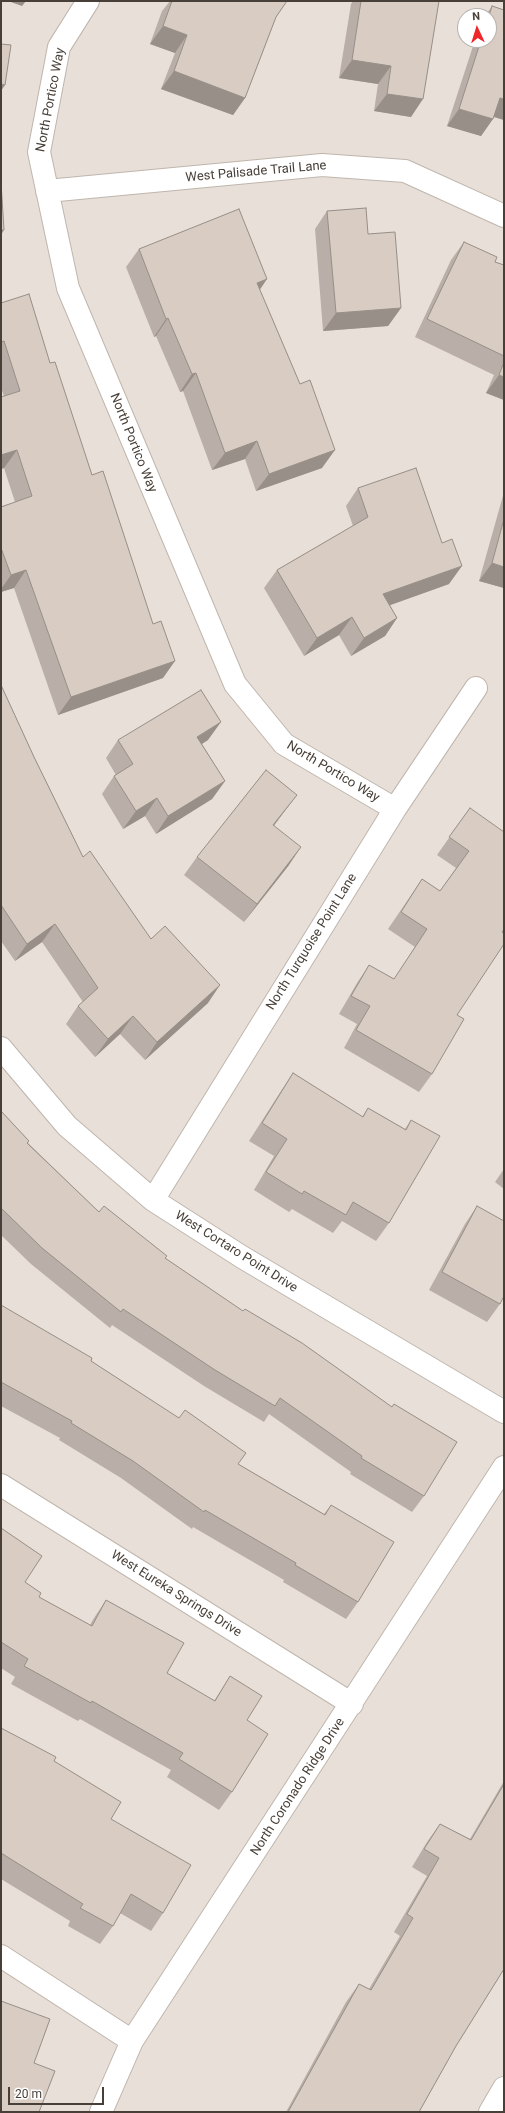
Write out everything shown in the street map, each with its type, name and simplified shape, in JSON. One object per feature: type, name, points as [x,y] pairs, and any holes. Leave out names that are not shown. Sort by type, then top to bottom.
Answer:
[{"type":"street","name":"North Portico Way","points":[[88,1],[59,47],[39,152],[68,288],[235,684],[284,744],[395,809]]},
{"type":"street","name":"West Palisade Trail Lane","points":[[47,191],[322,165],[405,171],[504,216]]},
{"type":"street","name":"North Turquoise Point Lane","points":[[153,1200],[395,809],[476,688]]},
{"type":"street","name":"West Cortaro Point Drive","points":[[1,1048],[67,1126],[153,1200],[242,1257],[504,1412]]},
{"type":"street","name":"North Coronado Ridge Drive","points":[[101,2112],[132,2041],[352,1704],[504,1467]]},
{"type":"street","name":"West Eureka Springs Drive","points":[[1,1485],[352,1704]]},
{"type":"street","points":[[1,1956],[132,2041]]},
{"type":"street","points":[[490,2112],[504,2088]]},
{"type":"shaded area","points":[[1,1],[504,1],[504,2112],[1,2112]]},
{"type":"building","points":[[172,1],[287,1],[276,17],[245,98],[174,71],[187,35],[163,26]]},
{"type":"building","points":[[361,1],[439,1],[423,99],[387,94],[391,66],[352,60]]},
{"type":"building","points":[[492,6],[504,10],[504,99],[500,98],[493,119],[459,109],[478,48],[497,48],[497,8],[491,8]]},
{"type":"building","points":[[1,44],[11,45],[5,85],[1,84]]},
{"type":"building","points":[[1,182],[4,230],[1,230]]},
{"type":"building","points":[[366,208],[368,234],[395,232],[401,308],[336,313],[327,211]]},
{"type":"building","points":[[239,209],[267,279],[257,283],[300,384],[310,380],[335,450],[269,474],[257,441],[225,453],[196,373],[192,374],[168,318],[166,319],[139,249]]},
{"type":"building","points":[[464,242],[497,257],[495,262],[504,265],[504,356],[427,319]]},
{"type":"building","points":[[29,294],[50,363],[55,362],[92,475],[103,471],[153,624],[161,621],[175,661],[71,697],[26,570],[11,575],[1,548],[1,507],[32,496],[17,450],[1,455],[1,397],[20,391],[4,341],[1,342],[1,303]]},
{"type":"building","points":[[504,362],[504,377],[499,375]]},
{"type":"building","points":[[416,468],[442,543],[452,539],[462,566],[383,594],[397,618],[364,638],[352,617],[317,638],[277,570],[368,517],[358,488]]},
{"type":"building","points":[[504,519],[504,567],[492,563]]},
{"type":"building","points":[[1,685],[83,857],[90,851],[151,939],[165,926],[220,985],[157,1042],[133,1016],[108,1039],[78,1006],[98,988],[55,924],[27,944],[1,905]]},
{"type":"building","points":[[201,690],[221,722],[197,737],[225,781],[168,816],[157,798],[136,811],[114,776],[133,764],[118,740]]},
{"type":"building","points":[[266,770],[297,795],[273,825],[301,847],[257,904],[197,857]]},
{"type":"building","points":[[470,808],[504,832],[504,929],[502,932],[504,934],[504,944],[457,1015],[464,1019],[432,1074],[356,1030],[370,1006],[351,996],[369,965],[394,979],[427,929],[401,912],[422,879],[440,891],[469,851],[449,837]]},
{"type":"building","points":[[293,1073],[363,1117],[368,1108],[406,1130],[411,1120],[440,1136],[389,1223],[353,1202],[346,1215],[304,1191],[302,1194],[266,1172],[287,1139],[262,1123]]},
{"type":"building","points":[[1,1111],[29,1141],[27,1143],[99,1212],[104,1206],[167,1256],[165,1258],[243,1311],[245,1309],[302,1343],[392,1407],[394,1404],[457,1442],[424,1496],[361,1458],[362,1456],[280,1398],[275,1406],[215,1370],[123,1309],[121,1312],[42,1248],[1,1208]]},
{"type":"building","points":[[477,1206],[504,1221],[504,1296],[500,1304],[442,1272]]},
{"type":"building","points":[[1,1305],[92,1358],[91,1361],[179,1418],[185,1410],[246,1453],[238,1464],[325,1515],[331,1505],[394,1542],[358,1602],[295,1565],[296,1563],[205,1510],[204,1512],[133,1461],[71,1423],[72,1421],[1,1382]]},
{"type":"building","points":[[1,1528],[42,1556],[25,1582],[41,1593],[39,1597],[92,1626],[106,1600],[184,1643],[167,1673],[215,1701],[230,1676],[262,1696],[247,1720],[268,1734],[232,1792],[179,1759],[183,1753],[92,1701],[91,1703],[24,1666],[28,1659],[1,1642]]},
{"type":"building","points":[[1,1728],[56,1757],[54,1761],[121,1802],[111,1819],[191,1865],[163,1913],[131,1894],[113,1926],[80,1908],[83,1904],[1,1853]]},
{"type":"building","points":[[504,1784],[504,1969],[456,2046],[419,2112],[288,2112],[359,1984],[371,1990],[413,1918],[407,1914],[439,1858],[424,1849],[440,1824],[471,1840]]},
{"type":"building","points":[[1,2001],[50,2019],[34,2063],[55,2071],[39,2112],[1,2112]]}]
